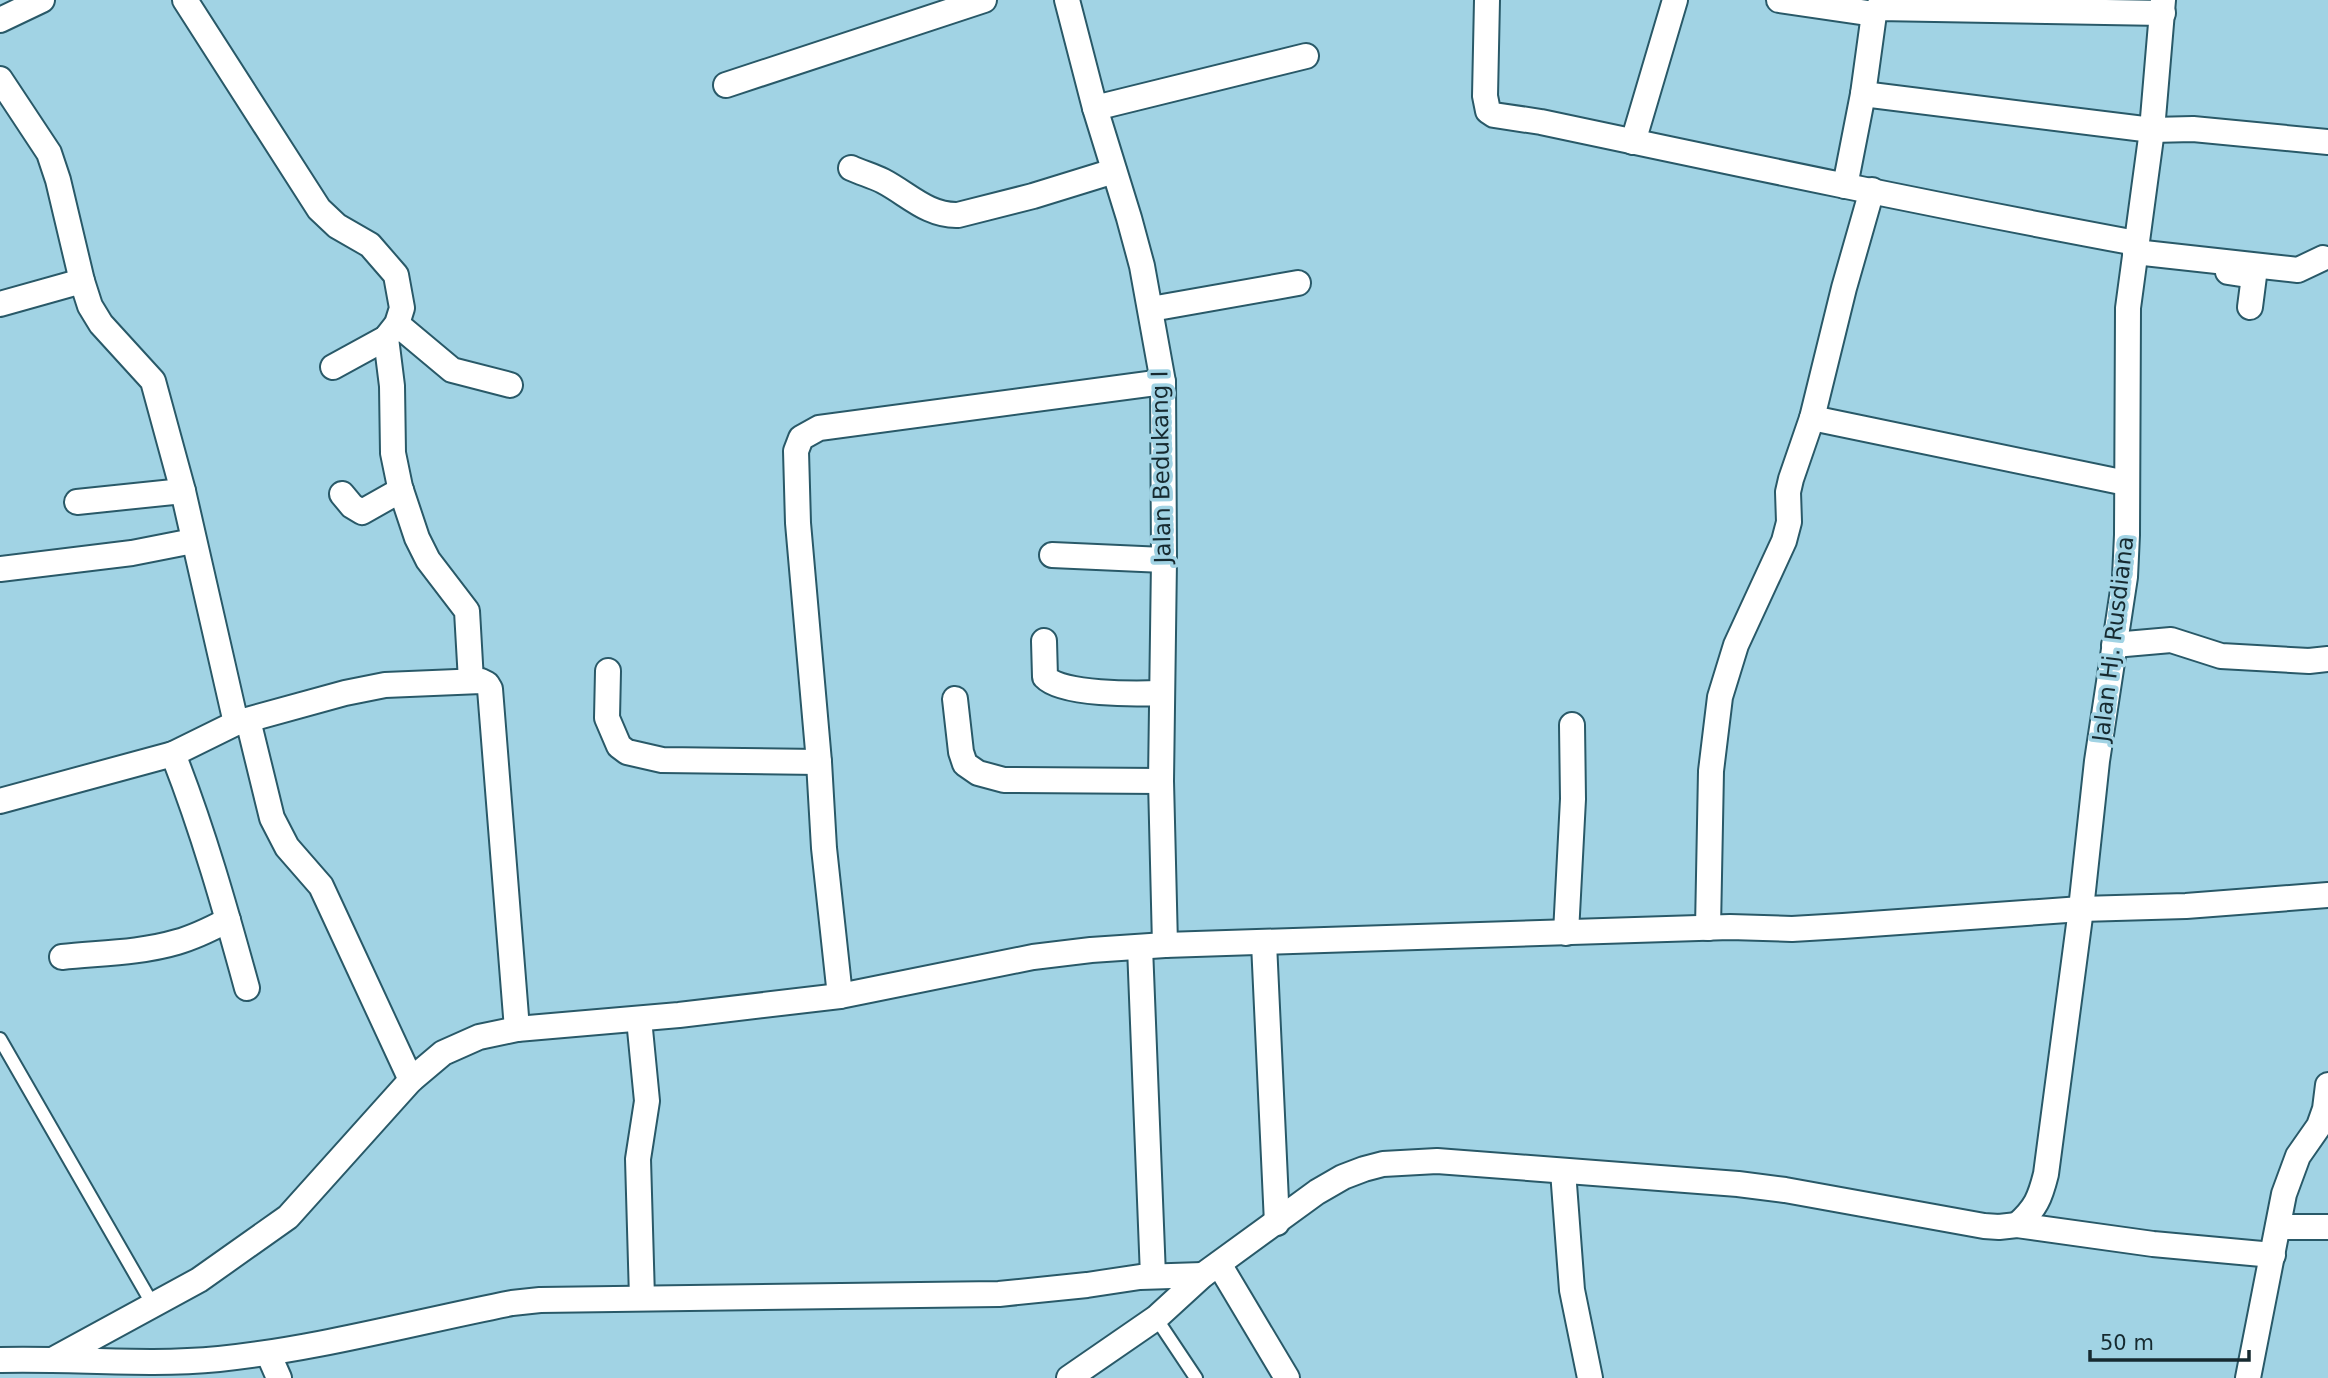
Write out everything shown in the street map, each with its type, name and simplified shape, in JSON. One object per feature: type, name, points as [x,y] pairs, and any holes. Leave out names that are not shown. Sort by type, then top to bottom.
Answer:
[{"type":"street","points":[[185,0],[319,209],[337,226],[370,246],[396,275],[402,308],[391,331],[393,453],[401,490],[417,538],[428,560],[467,611],[471,681]]},
{"type":"street","points":[[726,85],[984,0]]},
{"type":"street","name":"Jalan Bedukang I","points":[[1067,0],[1095,108],[1129,218],[1151,309],[1163,382],[1161,781],[1165,945]]},
{"type":"street","points":[[1487,0],[1485,96],[1488,111],[1502,117],[1541,122],[1872,190],[2254,276],[2250,307]]},
{"type":"street","points":[[1633,142],[1675,0]]},
{"type":"street","points":[[1779,0],[1874,14]]},
{"type":"street","points":[[1845,186],[1863,94],[1874,14],[1878,8],[2163,7]]},
{"type":"street","name":"Jalan Hj. Rusdiana","points":[[2017,1225],[2031,1213],[2041,1196],[2046,1174],[2081,909],[2097,761],[2125,578],[2128,308],[2152,130],[2163,7]]},
{"type":"street","points":[[1095,108],[1306,56]]},
{"type":"street","points":[[0,79],[49,153],[90,306],[101,324],[153,381],[242,722],[272,818],[287,848],[321,886],[411,1080]]},
{"type":"street","points":[[1863,94],[2152,130],[2193,130],[2328,142]]},
{"type":"street","points":[[851,168],[882,181],[925,208],[948,215],[958,215],[1033,196],[1114,171]]},
{"type":"street","points":[[1708,928],[1711,771],[1720,697],[1736,645],[1784,541],[1789,514],[1788,492],[1812,418],[1844,288],[1872,190]]},
{"type":"street","points":[[2135,251],[2298,270],[2323,258]]},
{"type":"street","points":[[0,304],[82,281]]},
{"type":"street","points":[[1151,309],[1298,283]]},
{"type":"street","points":[[333,367],[391,331]]},
{"type":"street","points":[[391,331],[452,370],[510,385]]},
{"type":"street","points":[[840,996],[824,848],[798,523],[796,451],[801,438],[819,428],[1163,382]]},
{"type":"street","points":[[1812,418],[2126,482]]},
{"type":"street","points":[[342,494],[352,506],[362,512],[401,490]]},
{"type":"street","points":[[76,502],[183,491]]},
{"type":"street","points":[[0,569],[132,553],[193,541]]},
{"type":"street","points":[[1052,555],[1164,560]]},
{"type":"street","points":[[2114,645],[2171,640],[2221,656],[2309,661],[2328,659]]},
{"type":"street","points":[[1044,641],[1045,677],[1050,682],[1084,690],[1161,693]]},
{"type":"street","points":[[608,671],[607,718],[619,746],[627,752],[662,760],[819,762]]},
{"type":"street","points":[[0,801],[173,754],[242,722],[345,692],[385,685],[485,682],[490,689],[517,1029]]},
{"type":"street","points":[[955,699],[961,752],[965,764],[978,773],[1004,779],[1161,781]]},
{"type":"street","points":[[1566,933],[1573,799],[1572,725]]},
{"type":"street","points":[[173,754],[196,814],[247,988]]},
{"type":"street","points":[[54,1359],[199,1280],[288,1217],[411,1080],[443,1053],[480,1037],[517,1029],[639,1019],[840,996],[1033,957],[1165,945],[1708,928],[1792,929],[2328,895]]},
{"type":"street","points":[[62,957],[176,943],[228,920]]},
{"type":"street","points":[[1264,943],[1277,1223]]},
{"type":"street","points":[[1140,947],[1153,1276]]},
{"type":"street","points":[[639,1019],[647,1101],[638,1159],[642,1298]]},
{"type":"street","points":[[2248,1378],[2284,1194],[2298,1156],[2319,1126],[2325,1109],[2328,1085]]},
{"type":"street","points":[[1069,1378],[1156,1318],[1211,1269],[1332,1183],[1364,1169],[1384,1164],[1437,1161],[1738,1184],[1984,1226],[2017,1225],[2153,1244],[2273,1255]]},
{"type":"street","points":[[1563,1171],[1572,1290],[1590,1378]]},
{"type":"street","points":[[2278,1227],[2328,1227]]},
{"type":"street","points":[[0,1360],[175,1362],[268,1353],[512,1303],[540,1300],[999,1294],[1211,1269]]},
{"type":"street","points":[[1211,1269],[1287,1378]]},
{"type":"street","points":[[268,1353],[279,1378]]},
{"type":"lane","points":[[0,1039],[153,1305]]},
{"type":"lane","points":[[1156,1318],[1196,1378]]}]
